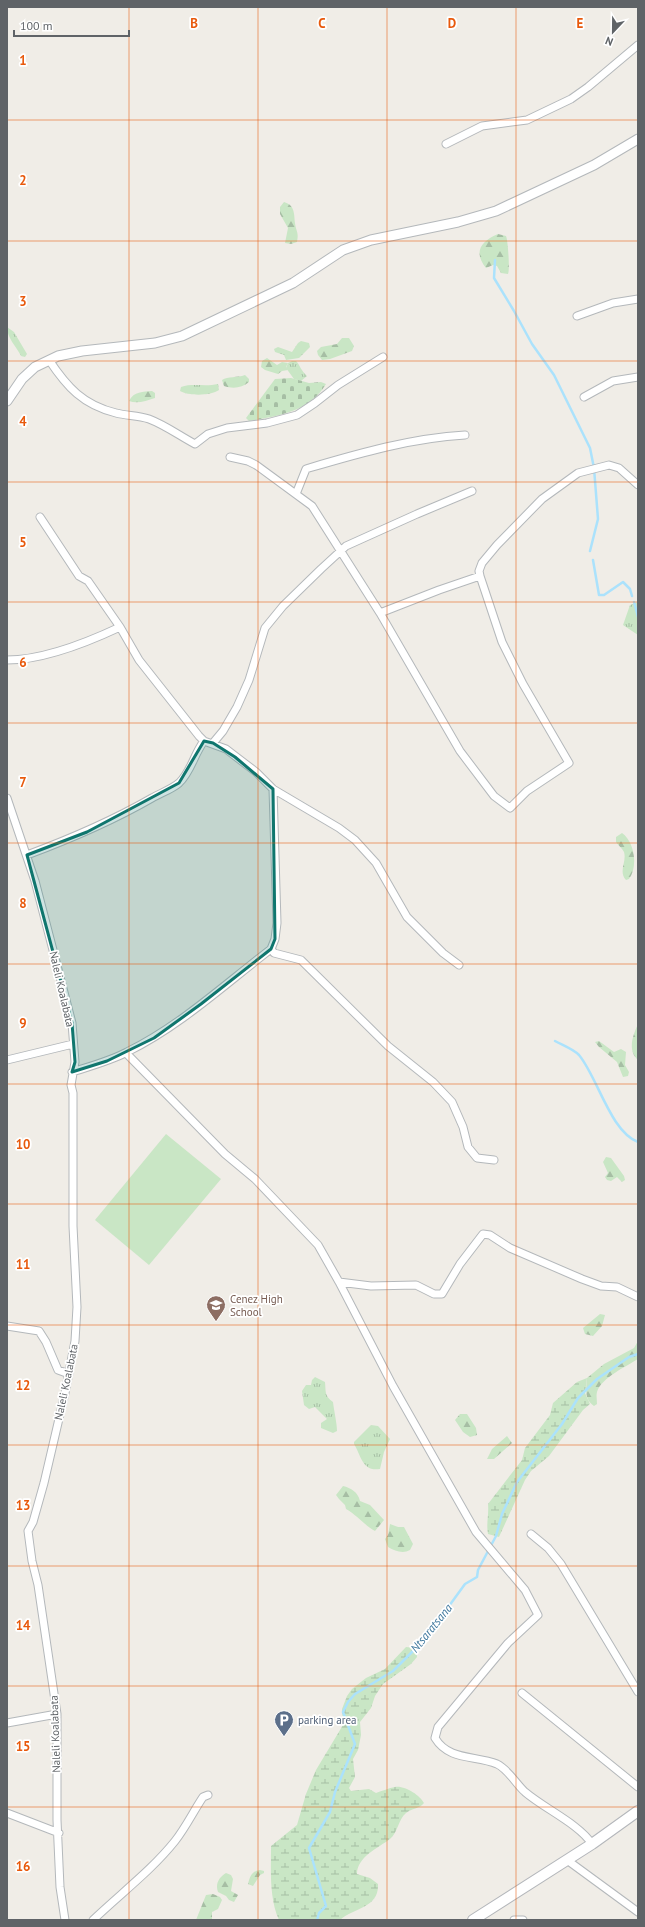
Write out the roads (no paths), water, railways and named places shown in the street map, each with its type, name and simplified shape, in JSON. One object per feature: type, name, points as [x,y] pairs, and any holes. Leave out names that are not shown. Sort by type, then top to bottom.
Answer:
[{"type":"main road","points":[[473,1920],[486,1917],[638,1811]]},
{"type":"street","points":[[446,144],[482,126],[527,120],[565,102],[588,87],[638,45]]},
{"type":"street","points":[[7,400],[22,378],[35,367],[58,356],[82,351],[156,343],[182,336],[293,283],[343,250],[371,240],[458,222],[496,211],[594,165],[638,139]]},
{"type":"street","points":[[578,316],[613,303],[638,299]]},
{"type":"street","points":[[49,360],[68,385],[82,399],[116,413],[140,416],[160,423],[195,444],[208,434],[227,428],[267,423],[297,414],[315,403],[338,385],[383,357]]},
{"type":"street","points":[[584,397],[613,381],[638,377]]},
{"type":"street","points":[[296,494],[306,469],[412,441],[465,435]]},
{"type":"street","points":[[230,457],[248,461],[256,465],[312,506],[380,613],[460,752],[494,796],[510,808],[527,791],[569,763],[523,684],[502,642],[480,576],[479,571],[482,563],[497,545],[542,499],[578,473],[609,465],[619,468],[638,485]]},
{"type":"street","points":[[213,743],[229,722],[240,701],[265,628],[283,606],[346,546],[388,526],[472,491]]},
{"type":"street","points":[[40,517],[79,576],[88,581],[120,627],[139,660],[204,741],[213,743],[235,756],[273,789],[339,828],[358,843],[376,863],[407,917],[443,953],[459,965]]},
{"type":"street","points":[[380,613],[480,576]]},
{"type":"street","points":[[7,660],[23,660],[90,641],[120,627]]},
{"type":"street","points":[[27,855],[87,832],[179,783],[187,772],[197,750],[204,741]]},
{"type":"street","points":[[72,1072],[126,1053],[154,1038],[201,1004],[271,949],[275,939],[277,923],[273,789]]},
{"type":"street","name":"Naleli Koalabata","points":[[7,798],[9,811],[27,855],[46,922],[72,1023],[75,1062],[72,1072],[71,1085],[74,1143],[73,1226],[77,1307],[75,1341],[69,1374],[40,1496],[33,1522],[28,1531],[32,1561],[38,1585],[57,1714],[56,1771],[60,1887],[65,1920]]},
{"type":"street","points":[[271,949],[274,953],[301,960],[388,1046],[433,1082],[452,1102],[463,1127],[468,1147],[477,1158],[494,1160]]},
{"type":"street","points":[[7,1060],[73,1044]]},
{"type":"street","points":[[126,1053],[225,1154],[255,1179],[318,1245],[340,1282],[393,1386],[476,1532],[525,1590],[538,1615],[508,1643],[438,1727],[434,1738],[440,1747],[455,1754],[498,1764],[537,1802],[586,1836],[592,1844]]},
{"type":"street","points":[[340,1282],[371,1286],[416,1285],[434,1294],[442,1294],[460,1264],[483,1234],[490,1235],[510,1248],[582,1279],[601,1286],[617,1287],[638,1297]]},
{"type":"street","points":[[7,1326],[39,1331],[46,1342],[58,1370],[69,1374]]},
{"type":"street","points":[[531,1534],[548,1548],[561,1564],[638,1692]]},
{"type":"street","points":[[522,1693],[534,1705],[638,1787]]},
{"type":"street","points":[[7,1723],[57,1714]]},
{"type":"street","points":[[93,1920],[140,1879],[164,1854],[185,1828],[203,1797],[208,1795]]},
{"type":"street","points":[[7,1813],[59,1833]]},
{"type":"street","points":[[567,1860],[638,1912]]},
{"type":"street","points":[[514,1920],[523,1920]]},
{"type":"waterway","points":[[495,260],[494,278],[532,344],[554,375],[590,448],[594,468],[598,519],[590,551]]},
{"type":"waterway","points":[[593,560],[599,595],[604,595],[623,582],[630,589],[632,596]]},
{"type":"waterway","points":[[634,602],[638,617]]},
{"type":"waterway","points":[[555,1041],[579,1055],[586,1065],[612,1116],[628,1136],[638,1142]]},
{"type":"waterway","name":"Ntsaratsana","points":[[317,1920],[319,1913],[326,1906],[309,1848],[330,1812],[335,1792],[355,1744],[343,1712],[348,1702],[355,1694],[393,1671],[425,1639],[465,1584],[477,1577],[478,1570],[496,1536],[502,1514],[517,1482],[562,1424],[578,1398],[597,1379],[629,1357],[638,1354]]},
{"type":"place","name":"Cenez High School","points":[[216,1322]]},
{"type":"place","name":"parking area","points":[[284,1737]]}]
